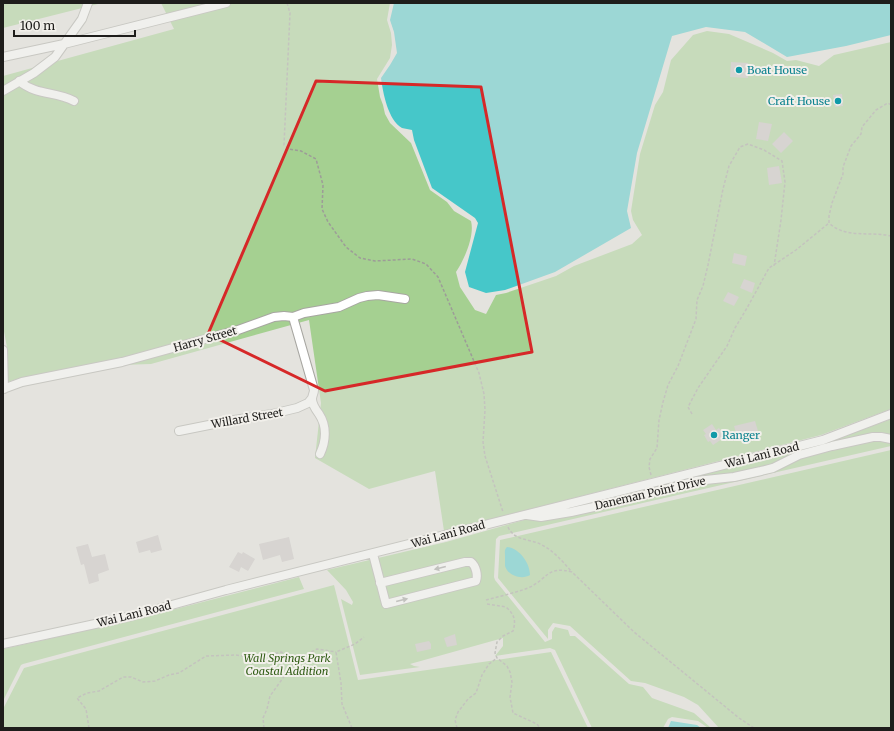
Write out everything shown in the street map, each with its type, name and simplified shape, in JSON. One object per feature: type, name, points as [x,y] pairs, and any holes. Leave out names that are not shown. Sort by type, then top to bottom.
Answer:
[{"type":"street","points":[[3,91],[34,73],[55,57],[82,19],[88,3]]},
{"type":"street","points":[[3,57],[64,44],[226,3]]},
{"type":"street","points":[[19,81],[35,91],[74,101]]},
{"type":"street","name":"Harry Street","points":[[3,389],[22,382],[122,362],[238,330],[274,317],[293,317],[339,307],[367,296],[378,295],[405,299]]},
{"type":"street","points":[[293,317],[314,390],[312,402],[321,416],[326,440],[320,454]]},
{"type":"street","points":[[3,350],[3,389]]},
{"type":"street","name":"Willard Street","points":[[178,431],[297,408],[308,403],[312,398]]},
{"type":"street","name":"Wai Lani Road","points":[[3,644],[132,616],[226,590],[822,440],[891,414]]},
{"type":"street","name":"Daneman Point Drive","points":[[524,515],[541,517],[572,512],[626,500],[696,481],[734,477],[773,468],[799,455],[832,446],[873,437],[891,439]]},
{"type":"street","points":[[372,554],[380,583],[386,604],[476,581],[477,577],[474,565],[471,562],[465,562],[380,583]]},
{"type":"path","points":[[287,3],[290,14],[284,145],[289,149],[301,151],[316,159],[323,186],[322,208],[328,222],[346,247],[360,258],[375,261],[412,259],[426,264],[438,277],[479,373],[484,394],[485,410],[483,442],[485,456],[508,529],[513,535],[541,544],[552,551],[634,632],[739,718],[754,728]]},
{"type":"path","points":[[891,105],[888,103],[876,110],[862,127],[861,134],[851,146],[843,167],[843,174],[832,203],[829,216],[829,223],[835,229],[857,235],[866,233],[891,236]]},
{"type":"path","points":[[653,482],[649,467],[650,459],[657,448],[659,420],[663,402],[668,385],[678,366],[696,319],[697,300],[703,286],[729,166],[740,147],[748,144],[764,150],[782,161],[785,182],[774,266]]},
{"type":"path","points":[[692,414],[688,407],[698,388],[727,346],[735,328],[748,308],[769,268],[796,250],[829,223]]},
{"type":"path","points":[[486,600],[527,588],[535,584],[544,576],[553,572],[563,569],[572,572]]},
{"type":"path","points":[[487,604],[506,607],[512,612],[516,623],[513,631],[503,636],[497,642],[495,653],[497,658],[507,666],[510,672],[512,682],[510,697],[513,712],[536,724],[540,728]]},
{"type":"path","points":[[264,728],[263,718],[270,696],[296,660],[317,649],[336,652],[354,644],[364,637]]},
{"type":"path","points":[[89,728],[86,709],[77,698],[87,693],[98,691],[119,678],[131,677],[143,682],[155,681],[169,675],[179,673],[206,656],[236,655],[257,658],[281,652],[296,660]]},
{"type":"path","points":[[336,652],[341,683],[342,704],[352,728]]},
{"type":"path","points":[[457,728],[455,720],[458,712],[468,699],[476,693],[482,675],[489,664],[497,658]]},
{"type":"highlighted area","points":[[316,81],[481,87],[532,352],[325,391],[208,334]]},
{"type":"green space","points":[[3,3],[102,3],[3,28]]},
{"type":"green space","points":[[161,3],[390,3],[387,20],[391,33],[392,45],[390,58],[377,79],[385,114],[390,123],[411,143],[430,190],[447,202],[454,211],[471,221],[472,227],[470,241],[465,255],[456,272],[460,287],[475,310],[486,314],[496,295],[556,276],[574,266],[632,244],[642,235],[633,220],[631,211],[640,154],[655,105],[663,92],[671,60],[693,35],[707,31],[729,34],[773,53],[787,61],[796,60],[819,66],[834,55],[891,42],[891,409],[821,435],[444,531],[435,471],[369,489],[315,458],[321,403],[309,320],[151,364],[121,365],[18,384],[17,379],[8,382],[8,353],[3,326],[3,76],[174,29]]},
{"type":"green space","points":[[891,419],[891,446],[499,536],[496,539],[495,580],[545,642],[552,639],[552,632],[555,627],[568,630],[570,636],[575,636],[629,684],[643,687],[652,698],[694,713],[710,727],[707,727],[708,728],[698,721],[672,717],[668,719],[663,728],[592,728],[555,650],[550,648],[495,656],[503,646],[503,638],[410,664],[420,667],[360,675],[341,599],[352,605],[353,602],[346,590],[327,570],[446,542],[531,518],[824,444]]},
{"type":"green space","points":[[891,450],[891,728],[719,728],[698,705],[684,697],[645,683],[631,681],[570,626],[553,623],[548,630],[548,639],[498,578],[500,540]]},
{"type":"green space","points":[[299,577],[304,589],[23,664],[21,665],[3,701],[3,649],[133,620]]},
{"type":"green space","name":"Wall Springs Park Coastal Addition","points":[[334,585],[358,680],[551,652],[588,728],[3,728],[3,709],[24,668]]},
{"type":"water","points":[[394,3],[891,3],[891,35],[846,46],[787,57],[745,32],[706,27],[672,36],[637,153],[627,211],[631,228],[555,272],[505,290],[486,293],[469,287],[465,272],[478,223],[475,218],[432,188],[414,140],[412,130],[402,128],[397,124],[387,106],[381,78],[397,53],[394,32],[390,20]]},
{"type":"water","points":[[507,547],[520,553],[526,561],[530,570],[530,575],[519,577],[512,575],[509,572],[505,566],[505,549]]},
{"type":"water","points":[[671,721],[697,725],[701,728],[668,728]]},
{"type":"building","name":"Boat House","points":[[731,62],[748,63],[748,78],[730,77]]},
{"type":"building","name":"Craft House","points":[[842,94],[843,106],[835,107],[833,95]]},
{"type":"building","points":[[759,122],[772,124],[768,141],[756,139]]},
{"type":"building","points":[[784,132],[793,141],[781,153],[772,144]]},
{"type":"building","points":[[779,166],[782,183],[769,185],[767,168]]},
{"type":"building","points":[[734,253],[747,256],[745,266],[732,263]]},
{"type":"building","points":[[744,279],[755,283],[752,293],[740,288]]},
{"type":"building","points":[[728,292],[739,297],[734,306],[723,301]]},
{"type":"building","points":[[755,421],[758,431],[737,436],[734,426]]},
{"type":"building","name":"Ranger","points":[[712,424],[716,430],[719,428],[724,436],[713,445],[710,441],[708,442],[704,435],[706,434],[703,430]]},
{"type":"building","points":[[158,535],[162,550],[151,553],[150,550],[139,553],[136,542]]},
{"type":"building","points":[[289,537],[294,559],[282,562],[280,555],[263,560],[259,544]]},
{"type":"building","points":[[88,544],[92,557],[105,554],[109,570],[98,574],[99,581],[89,584],[84,564],[81,565],[76,547]]},
{"type":"building","points":[[238,552],[242,554],[243,552],[255,559],[248,571],[241,567],[239,572],[229,567]]},
{"type":"building","points":[[455,634],[457,645],[447,647],[444,638]]},
{"type":"building","points":[[429,641],[431,644],[431,649],[417,652],[415,644]]},
{"type":"place","name":"Boat House","points":[[739,70]]},
{"type":"place","name":"Craft House","points":[[838,101]]},
{"type":"place","name":"Ranger","points":[[714,435]]}]
